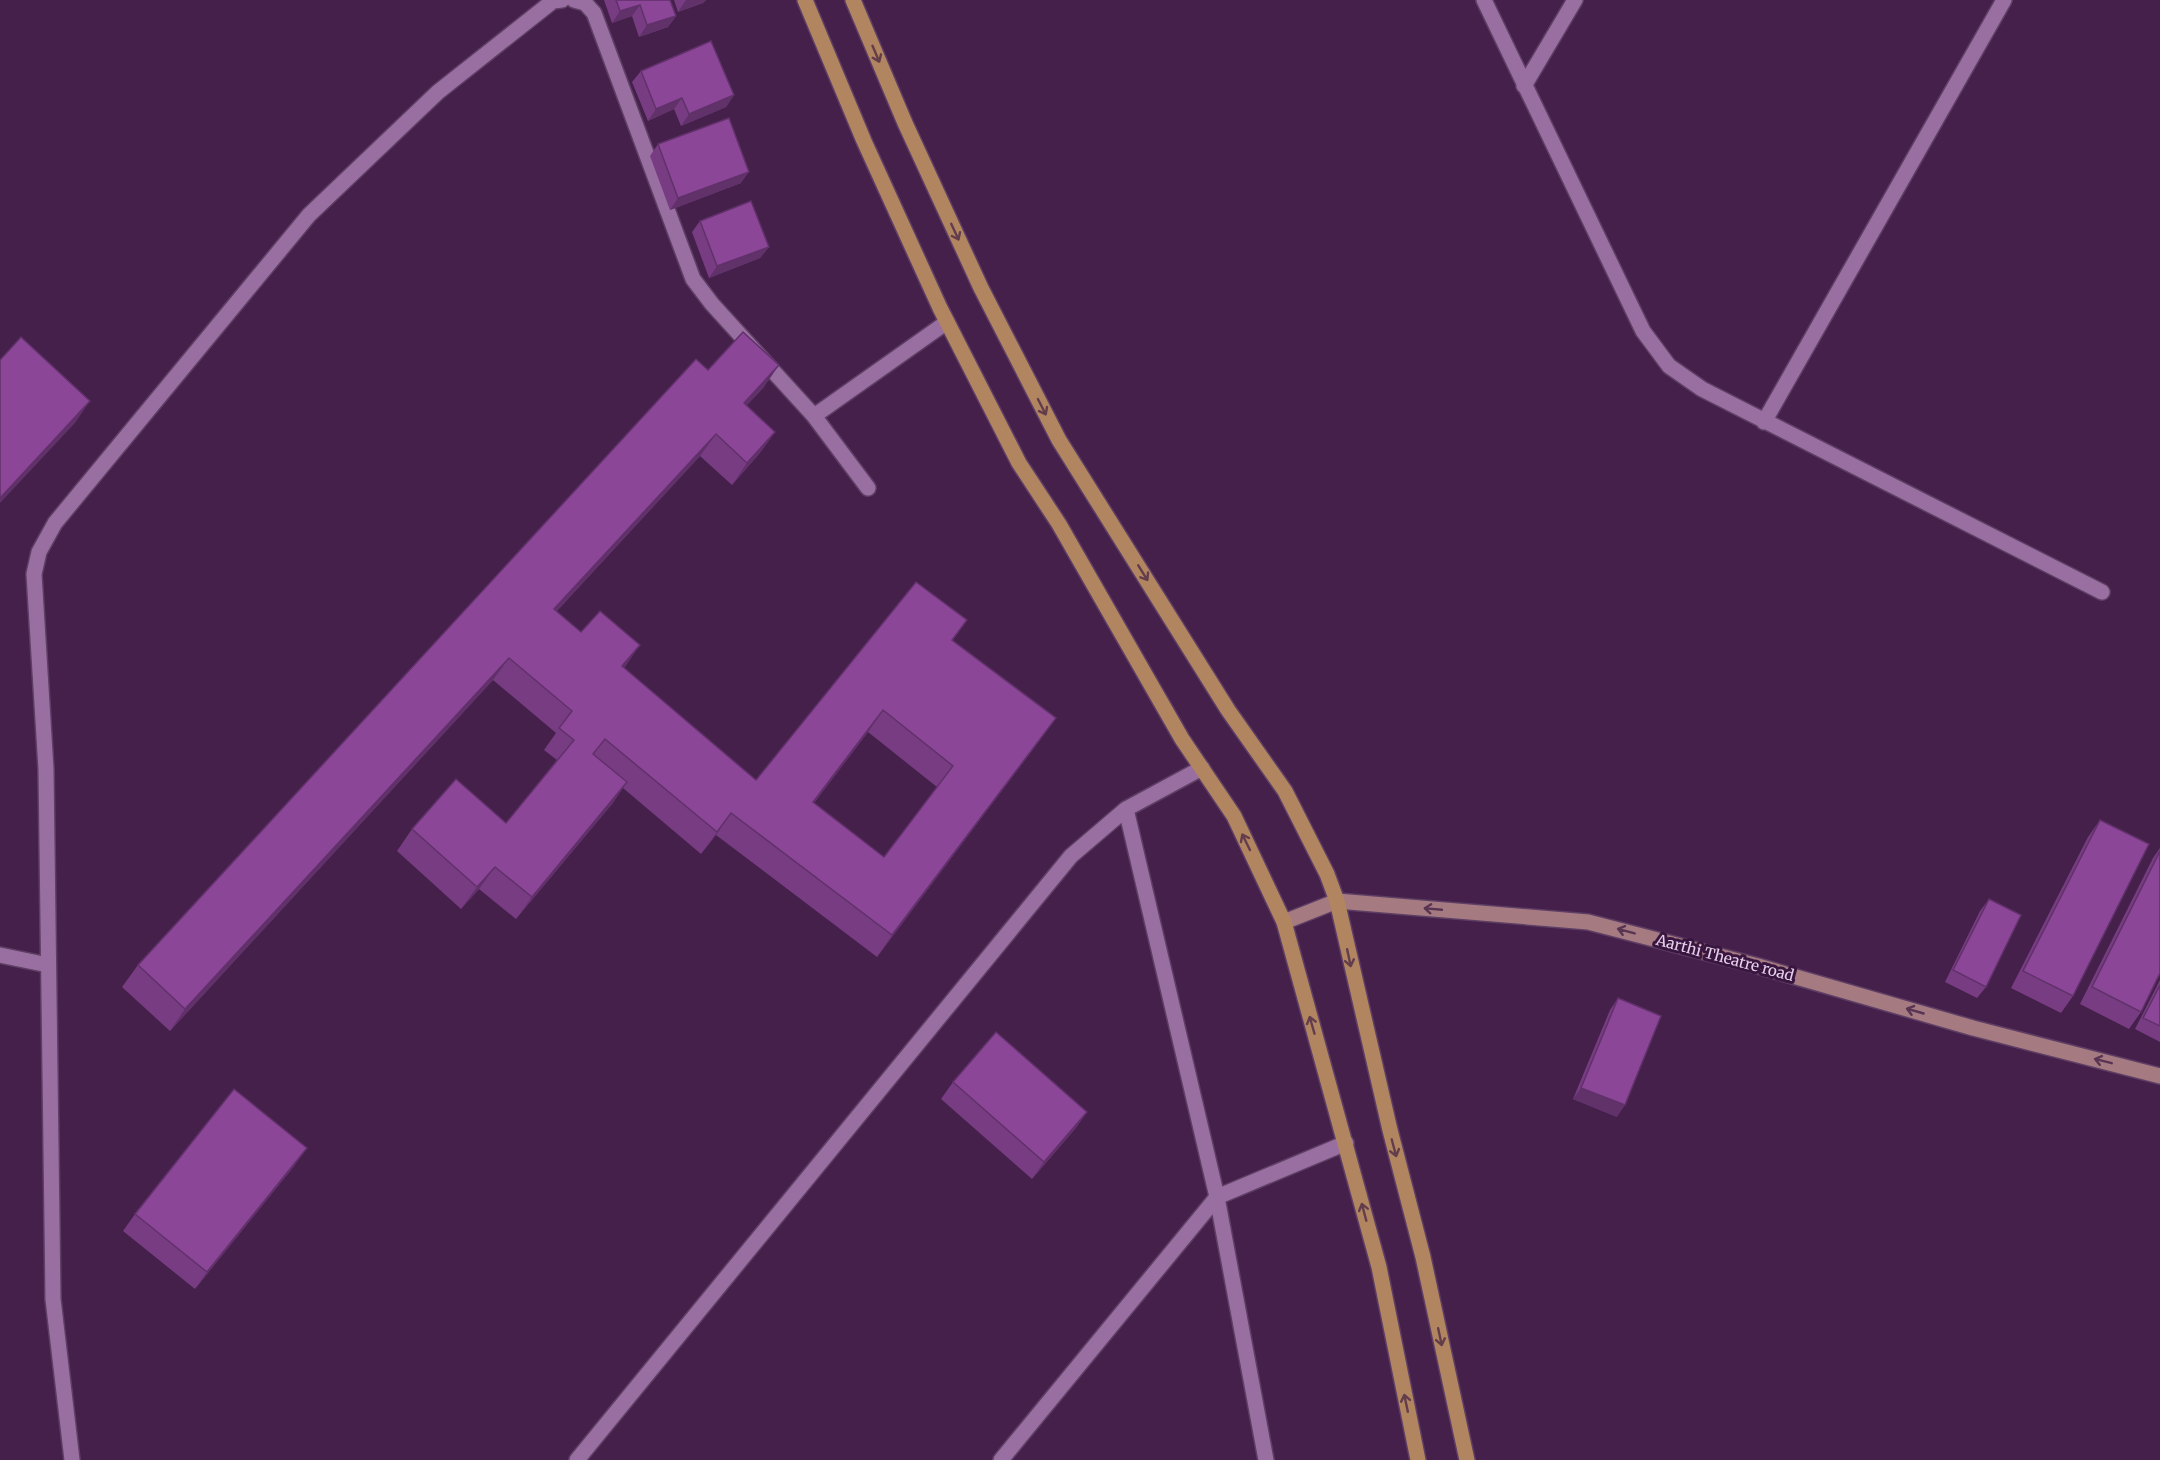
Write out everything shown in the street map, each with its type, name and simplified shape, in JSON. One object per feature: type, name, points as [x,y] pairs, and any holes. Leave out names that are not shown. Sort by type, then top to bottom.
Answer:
[{"type":"main road","points":[[805,0],[864,141],[946,322],[1019,463],[1059,524],[1182,739],[1234,816],[1284,922],[1379,1267],[1418,1460]]},
{"type":"main road","points":[[853,0],[905,123],[981,288],[1059,440],[1228,711],[1285,791],[1328,874],[1337,901],[1389,1130],[1423,1257],[1467,1460]]},
{"type":"main road","name":"Aarthi Theatre road","points":[[1284,922],[1337,901],[1588,922],[1758,966],[1972,1028],[2160,1076]]},
{"type":"street","points":[[72,1460],[53,1299],[46,769],[34,574],[39,552],[55,524],[309,215],[438,92],[553,1],[562,0]]},
{"type":"street","points":[[574,0],[585,3],[594,13],[693,279],[712,304],[814,416],[868,488]]},
{"type":"street","points":[[1484,0],[1643,331],[1669,366],[1702,389],[1764,422],[2102,592]]},
{"type":"street","points":[[1524,86],[1575,0]]},
{"type":"street","points":[[1764,422],[2004,0]]},
{"type":"street","points":[[814,416],[946,322]]},
{"type":"street","points":[[577,1460],[1071,856],[1126,809],[1202,768]]},
{"type":"street","points":[[1126,809],[1217,1197],[1266,1460]]},
{"type":"street","points":[[0,954],[48,965]]},
{"type":"street","points":[[1000,1460],[1217,1197],[1346,1143]]},
{"type":"building","points":[[616,0],[670,0],[676,16],[647,25],[640,5],[620,11]]},
{"type":"building","points":[[711,41],[734,95],[689,114],[682,98],[656,109],[641,71]]},
{"type":"building","points":[[729,118],[749,172],[678,198],[658,144]]},
{"type":"building","points":[[751,201],[769,247],[717,266],[700,221]]},
{"type":"building","points":[[743,332],[779,365],[744,403],[775,432],[747,463],[716,434],[554,609],[581,632],[600,611],[640,645],[622,666],[756,780],[916,582],[967,620],[952,640],[1056,718],[892,935],[731,813],[717,832],[605,739],[593,754],[627,782],[532,897],[495,867],[477,887],[412,829],[456,779],[506,823],[574,740],[559,728],[572,711],[509,658],[185,1009],[138,965],[696,359],[708,370]],"holes":[[[883,710],[953,766],[884,857],[813,802]]]},
{"type":"building","points":[[21,337],[90,401],[0,498],[0,360]]},
{"type":"building","points":[[2100,820],[2149,844],[2073,996],[2023,971]]},
{"type":"building","points":[[2160,851],[2160,973],[2141,1012],[2092,987]]},
{"type":"building","points":[[1989,899],[2021,915],[1986,987],[1953,970]]},
{"type":"building","points":[[2160,985],[2160,1026],[2143,1018]]},
{"type":"building","points":[[1618,998],[1661,1016],[1625,1105],[1581,1088]]},
{"type":"building","points":[[996,1032],[1087,1112],[1044,1162],[953,1082]]},
{"type":"building","points":[[234,1089],[307,1148],[207,1272],[135,1214]]}]
